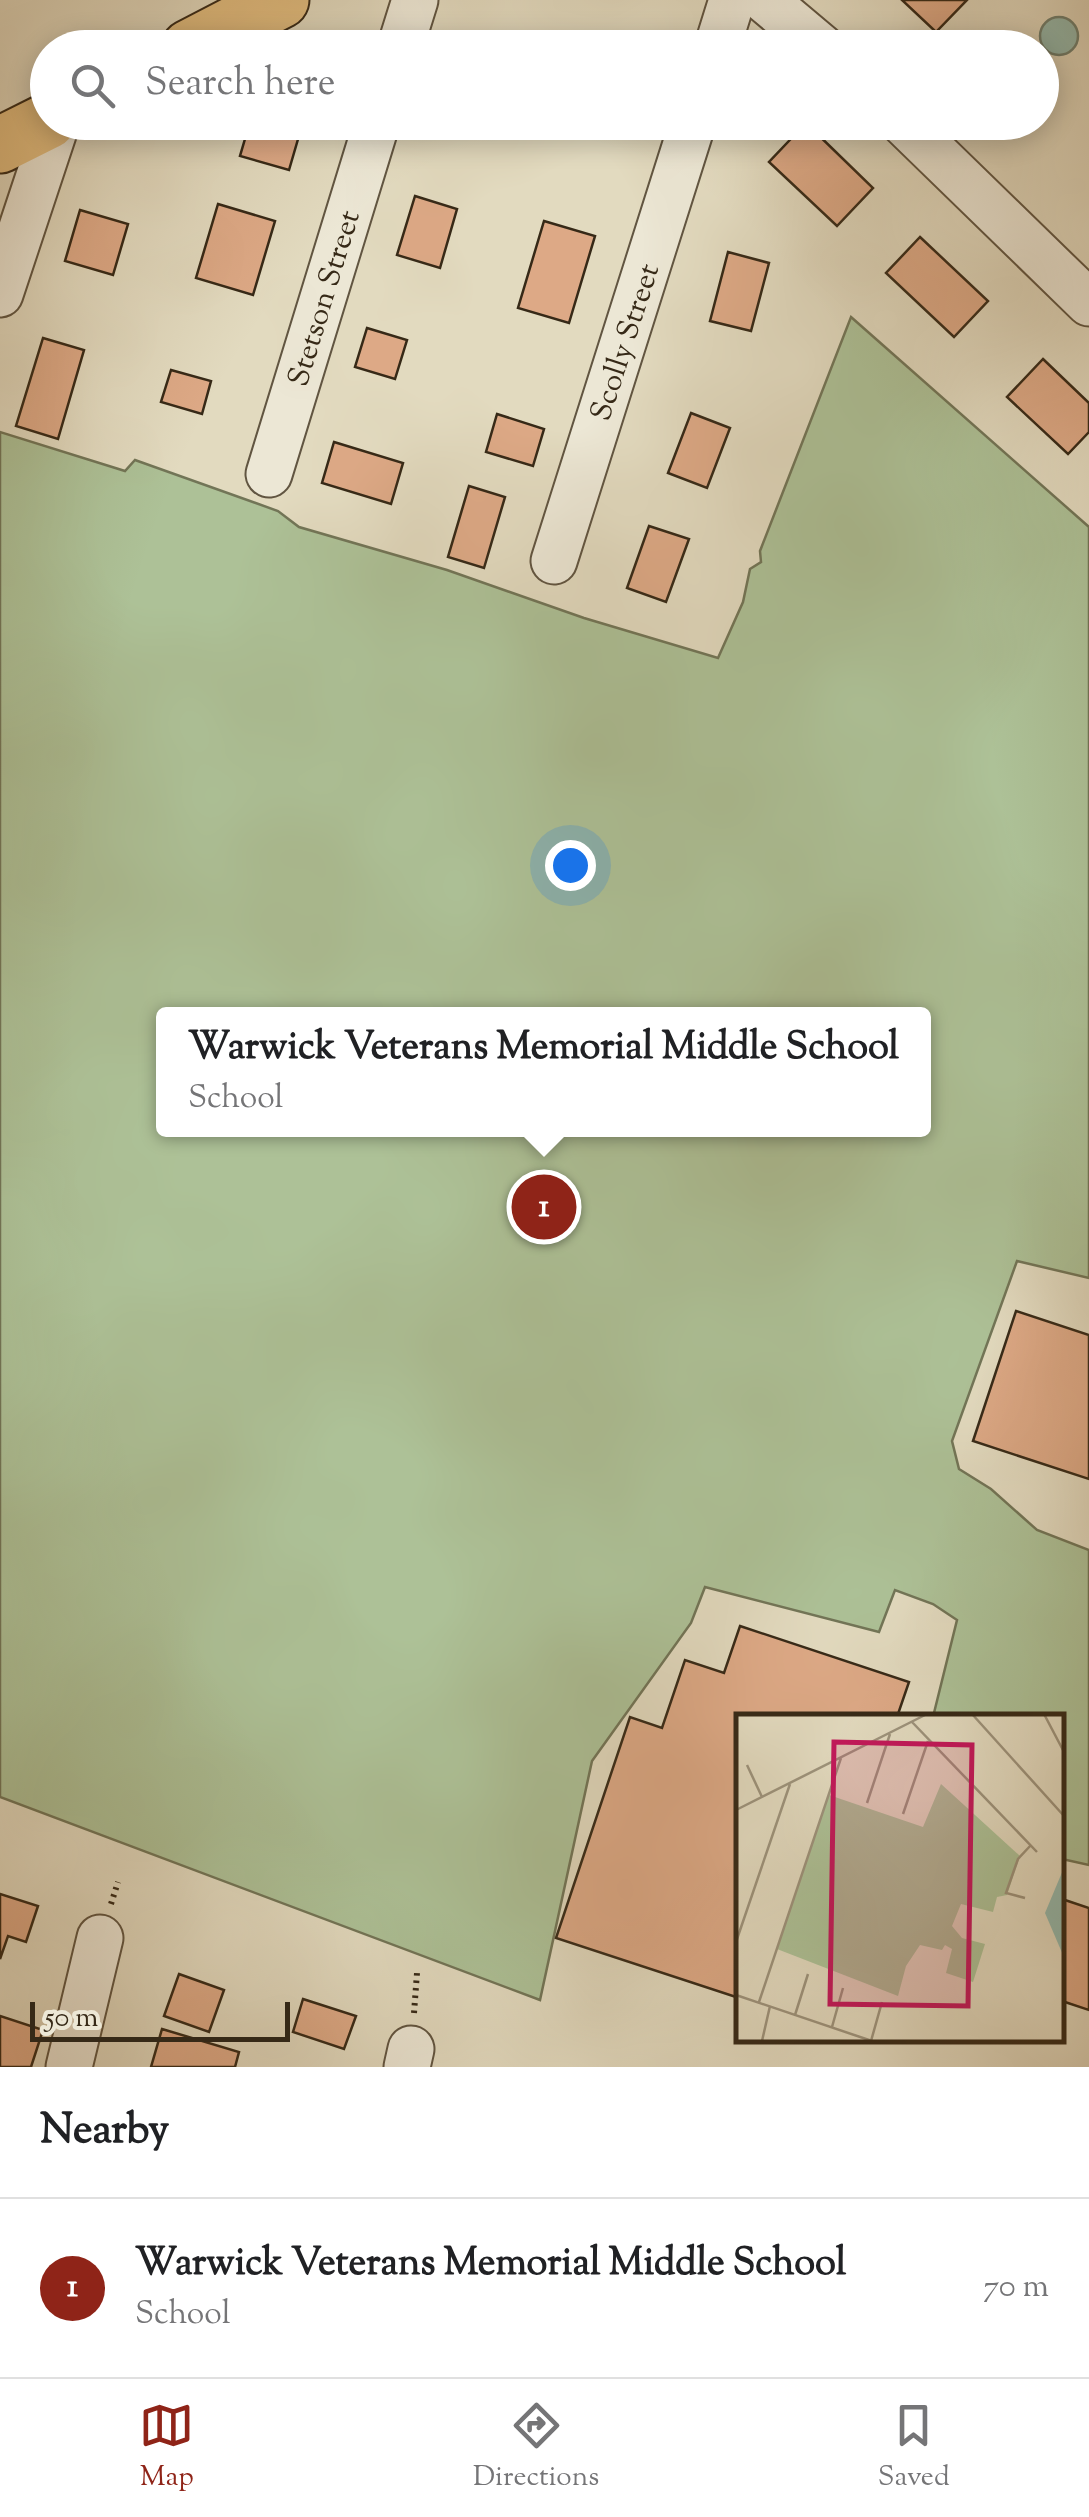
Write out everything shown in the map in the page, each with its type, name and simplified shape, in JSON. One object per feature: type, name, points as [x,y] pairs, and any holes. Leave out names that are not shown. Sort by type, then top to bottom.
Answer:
[{"type":"main road","points":[[224,30],[281,0]]},
{"type":"main road","points":[[0,145],[30,129]]},
{"type":"street","points":[[405,30],[414,0]]},
{"type":"street","points":[[723,30],[732,0]]},
{"type":"street","points":[[765,0],[801,30]]},
{"type":"street","points":[[0,294],[51,140]]},
{"type":"street","name":"Stetson Street","points":[[269,474],[371,140]]},
{"type":"street","name":"Scolly Street","points":[[554,561],[688,140]]},
{"type":"street","points":[[921,140],[1089,303]]},
{"type":"street","points":[[69,2067],[100,1938]]},
{"type":"green space","points":[[851,317],[1089,527],[1089,1278],[1017,1261],[952,1441],[959,1469],[991,1489],[1037,1530],[1089,1550],[1089,1865],[1064,1859],[1064,1714],[934,1714],[957,1620],[933,1604],[895,1590],[879,1632],[705,1587],[691,1623],[592,1761],[540,2000],[0,1797],[0,432],[125,471],[135,460],[278,511],[299,527],[447,570],[584,618],[718,658],[743,602],[750,569],[761,562],[760,551]]},
{"type":"water","points":[[1059,17],[1066,18],[1077,29],[1077,43],[1066,54],[1059,55],[1059,30],[1041,30],[1052,18]]},
{"type":"building","points":[[902,0],[967,0],[938,30]]},
{"type":"building","points":[[245,140],[298,140],[289,170],[240,156]]},
{"type":"building","points":[[790,140],[824,140],[873,188],[837,226],[769,162]]},
{"type":"building","points":[[415,196],[457,209],[440,268],[397,255]]},
{"type":"building","points":[[218,204],[275,221],[253,295],[196,278]]},
{"type":"building","points":[[80,210],[128,224],[113,275],[65,261]]},
{"type":"building","points":[[544,221],[595,236],[569,323],[518,308]]},
{"type":"building","points":[[920,237],[988,301],[954,337],[886,273]]},
{"type":"building","points":[[728,252],[769,263],[751,331],[710,321]]},
{"type":"building","points":[[367,328],[407,340],[395,379],[355,367]]},
{"type":"building","points":[[43,338],[84,350],[58,439],[16,426]]},
{"type":"building","points":[[1043,359],[1089,403],[1089,432],[1068,454],[1007,397]]},
{"type":"building","points":[[171,370],[211,381],[202,414],[161,402]]},
{"type":"building","points":[[691,413],[730,428],[707,488],[668,473]]},
{"type":"building","points":[[497,414],[544,429],[533,466],[486,452]]},
{"type":"building","points":[[334,442],[403,463],[391,504],[322,483]]},
{"type":"building","points":[[469,486],[505,497],[484,568],[448,557]]},
{"type":"building","points":[[649,526],[689,539],[666,602],[627,588]]},
{"type":"building","points":[[1016,1311],[1089,1335],[1089,1479],[973,1441]]},
{"type":"building","points":[[740,1626],[909,1682],[898,1714],[736,1714],[736,1997],[556,1938],[630,1717],[662,1728],[685,1660],[724,1673]]},
{"type":"building","points":[[0,1894],[38,1906],[26,1942],[8,1936],[0,1959]]},
{"type":"building","points":[[1064,1900],[1089,1908],[1089,2010],[1064,2002]]},
{"type":"building","points":[[179,1974],[224,1990],[209,2032],[164,2016]]},
{"type":"building","points":[[303,1999],[356,2016],[344,2049],[293,2032]]},
{"type":"building","points":[[0,2016],[43,2030],[31,2067],[0,2067]]},
{"type":"building","points":[[162,2029],[239,2052],[235,2067],[151,2067]]},
{"type":"place","name":"Warwick Veterans Memorial Middle School","points":[[544,1207]]}]
